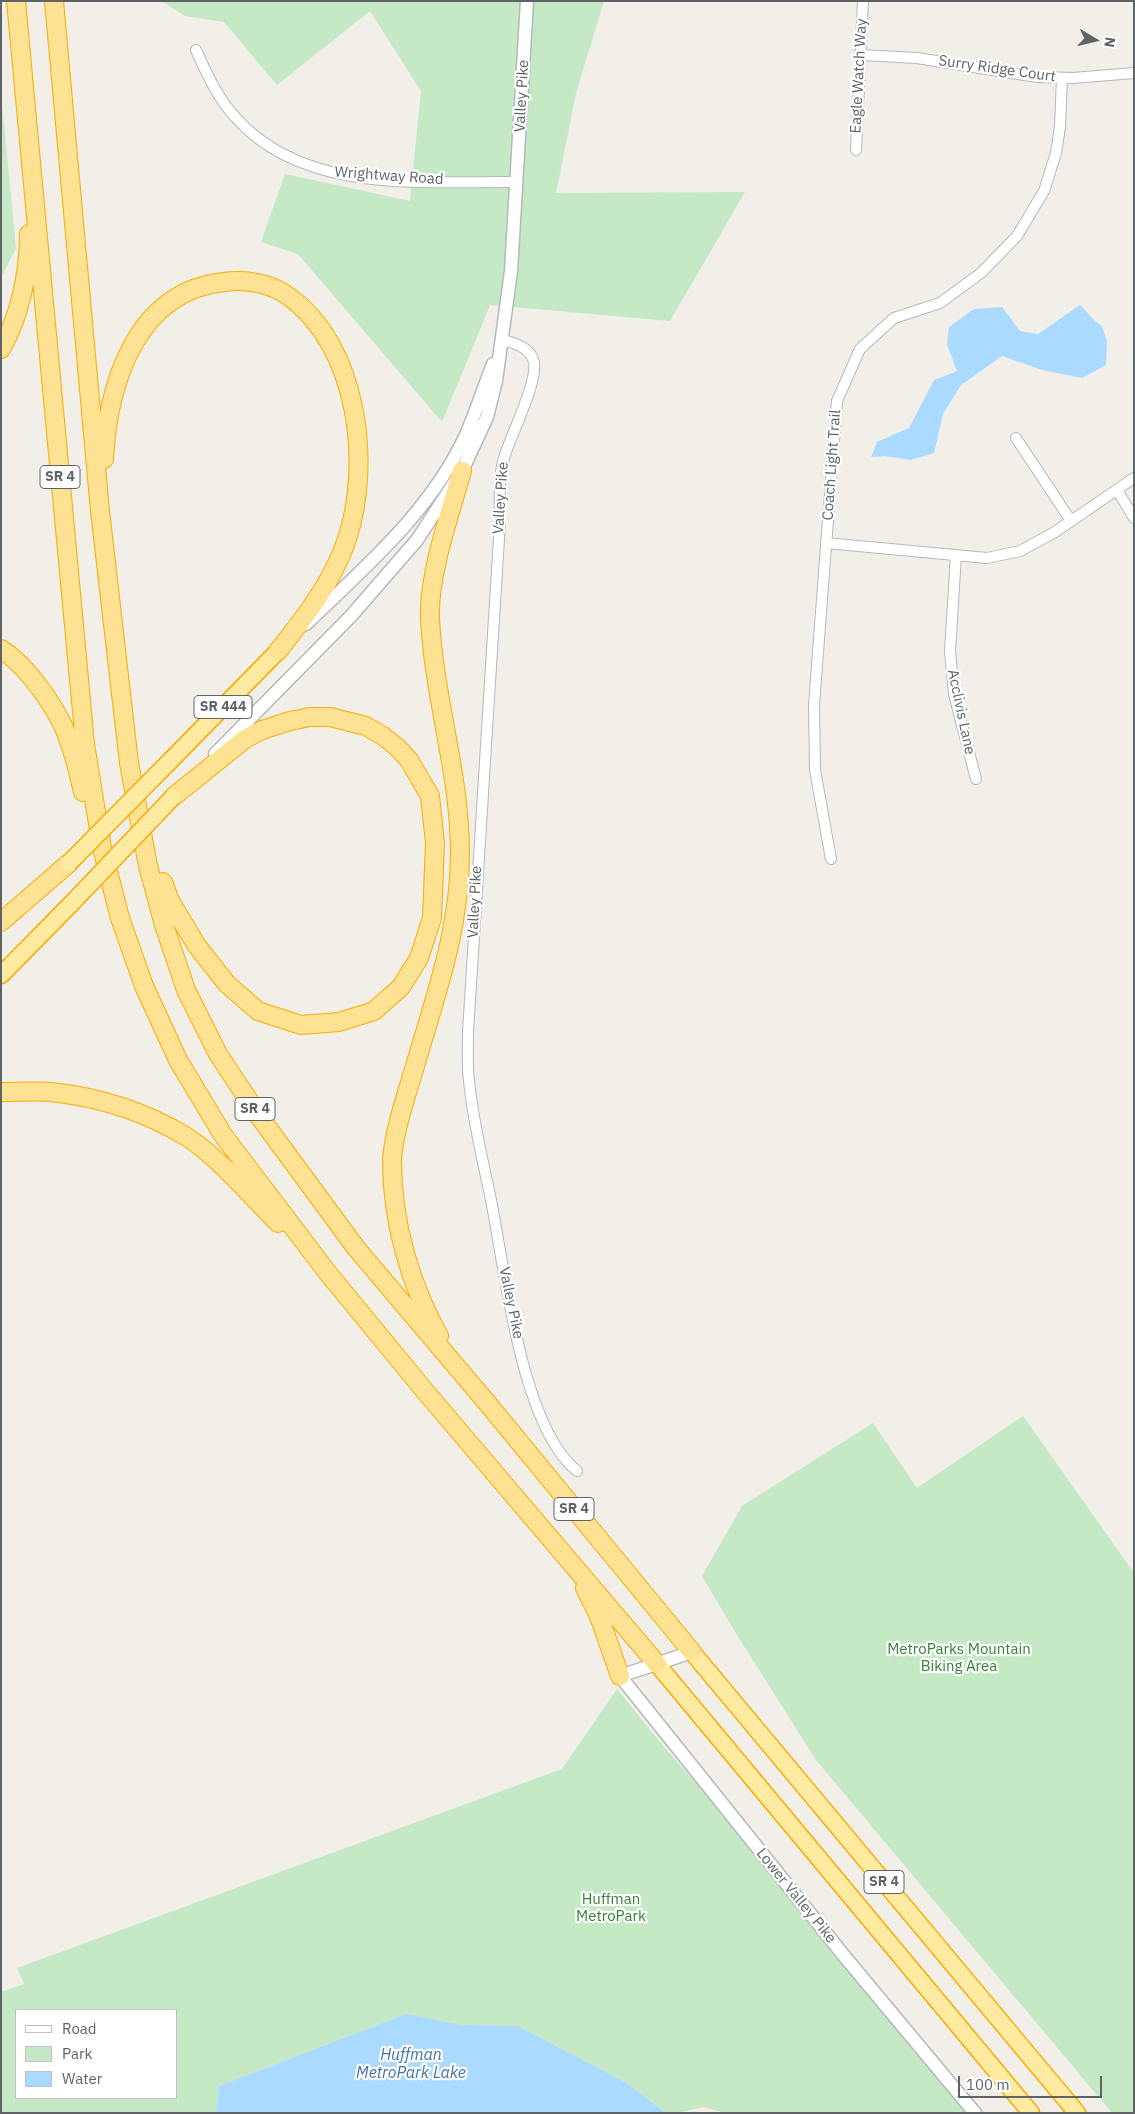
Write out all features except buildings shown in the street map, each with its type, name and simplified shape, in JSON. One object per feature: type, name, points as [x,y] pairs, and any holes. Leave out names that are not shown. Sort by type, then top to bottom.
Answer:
[{"type":"highway","name":"SR 4","points":[[16,1],[85,744],[102,848],[120,918],[141,977],[178,1060],[223,1135],[327,1272],[424,1390],[576,1567],[1031,2113]]},
{"type":"highway","name":"SR 4","points":[[54,1],[100,512],[129,763],[148,866],[164,924],[186,990],[218,1054],[259,1116],[356,1248],[1077,2113]]},
{"type":"highway","points":[[1,349],[7,339],[24,287],[29,239],[29,141]]},
{"type":"highway","points":[[100,512],[106,431],[116,384],[126,358],[147,321],[180,295],[212,283],[250,282],[269,286],[287,296],[304,309],[316,323],[335,353],[345,377],[352,404],[360,467],[353,516],[338,561],[323,590],[278,651]]},
{"type":"highway","points":[[456,1367],[434,1327],[417,1291],[412,1275],[395,1204],[392,1159],[402,1112],[450,947],[458,901],[460,852],[455,788],[438,693],[430,617],[435,571],[462,471]]},
{"type":"highway","points":[[1,648],[10,654],[46,695],[66,734],[102,848]]},
{"type":"highway","name":"SR 444","points":[[1,932],[278,651]]},
{"type":"highway","points":[[1,975],[71,904],[173,797],[244,738],[290,721],[317,717],[330,717],[366,726],[383,736],[410,760],[430,796],[435,843],[432,918],[419,958],[401,987],[374,1011],[339,1022],[301,1025],[258,1011],[227,984],[197,946],[170,901],[138,807]]},
{"type":"highway","points":[[1,922],[69,863]]},
{"type":"highway","points":[[1,1092],[50,1092],[101,1100],[146,1116],[188,1138],[222,1167],[327,1272]]},
{"type":"highway","points":[[576,1567],[599,1616],[620,1676]]},
{"type":"street","name":"Valley Pike","points":[[173,797],[351,616],[417,540],[462,471],[487,417],[496,381],[511,271],[527,1]]},
{"type":"street","name":"Eagle Watch Way","points":[[856,150],[863,1]]},
{"type":"street","name":"Wrightway Road","points":[[196,50],[214,88],[236,118],[260,140],[303,163],[330,172],[393,180],[517,182]]},
{"type":"street","name":"Surry Ridge Court","points":[[861,55],[917,58],[1038,77],[1062,78],[1134,73]]},
{"type":"street","name":"Coach Light Trail","points":[[831,859],[816,770],[814,705],[837,401],[860,349],[894,318],[940,303],[982,273],[1017,236],[1044,191],[1056,153],[1060,127],[1062,78]]},
{"type":"street","name":"Valley Pike","points":[[278,651],[391,543],[437,483],[465,436],[502,340]]},
{"type":"street","name":"Valley Pike","points":[[502,340],[519,345],[527,351],[534,360],[535,366],[531,386],[504,457],[501,470],[500,523],[468,1032],[468,1070],[476,1131],[525,1373],[540,1415],[550,1434],[560,1451],[577,1471]]},
{"type":"street","points":[[1016,438],[1071,521]]},
{"type":"street","points":[[826,543],[986,558],[1020,551],[1071,521],[1134,478]]},
{"type":"street","points":[[1117,490],[1134,518]]},
{"type":"street","name":"Acclivis Lane","points":[[956,555],[950,650],[954,694],[976,779]]},
{"type":"street","points":[[620,1676],[692,1652]]},
{"type":"street","name":"Lower Valley Pike","points":[[620,1676],[845,1957],[975,2113]]},
{"type":"green space","points":[[162,1],[604,1],[576,93],[556,193],[745,192],[670,321],[490,305],[442,422],[298,254],[261,242],[285,174],[410,201],[421,91],[370,11],[277,85],[224,22],[185,16]]},
{"type":"green space","points":[[1,94],[16,248],[1,278]]},
{"type":"green space","name":"MetroParks Mountain Biking Area","points":[[1023,1416],[1134,1573],[1134,2113],[1112,2113],[816,1760],[702,1576],[742,1506],[873,1423],[917,1488]]},
{"type":"green space","name":"Huffman MetroPark","points":[[617,1689],[659,1741],[985,2113],[725,2113],[704,2107],[676,2113],[666,2113],[625,2082],[518,2026],[462,2025],[406,2014],[219,2086],[216,2113],[1,2113],[1,1992],[24,1984],[17,1968],[562,1769]]},
{"type":"water","points":[[1080,305],[1102,326],[1107,341],[1106,365],[1082,378],[1042,370],[1002,356],[961,385],[943,414],[934,453],[911,460],[884,456],[871,457],[877,442],[909,428],[934,380],[957,371],[947,344],[949,327],[974,309],[1002,307],[1020,331],[1038,334]]},
{"type":"water","name":"Huffman MetroPark Lake","points":[[406,2014],[462,2025],[518,2026],[625,2082],[666,2113],[216,2113],[219,2086]]}]
